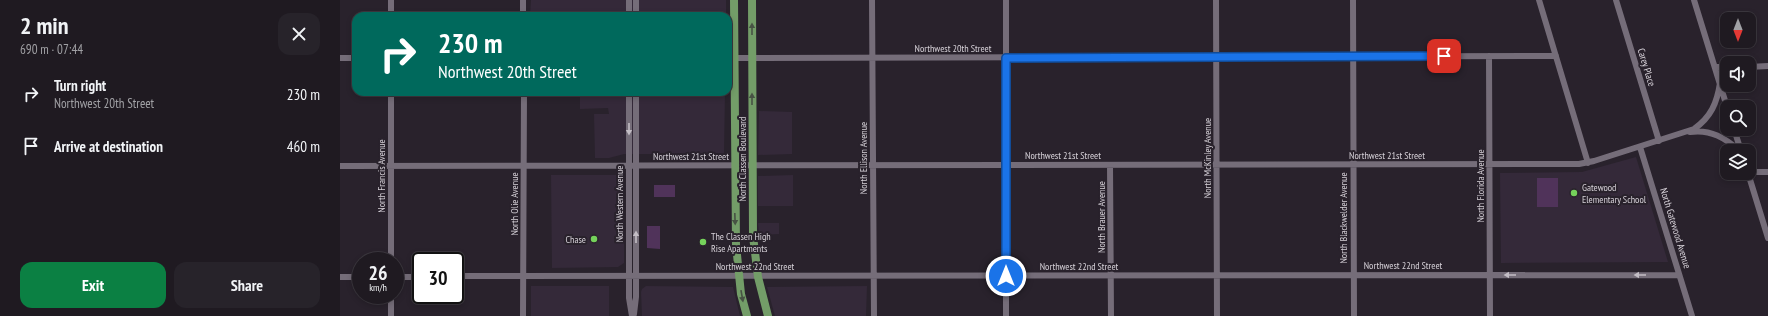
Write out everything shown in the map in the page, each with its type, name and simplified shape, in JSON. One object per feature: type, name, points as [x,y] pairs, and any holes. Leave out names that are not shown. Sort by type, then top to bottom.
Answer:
[{"type":"main road","name":"North Classen Boulevard","points":[[734,0],[736,238],[746,316]]},
{"type":"main road","name":"North Classen Boulevard","points":[[752,0],[753,237],[758,277],[768,316]]},
{"type":"street","points":[[391,0],[391,12]]},
{"type":"street","points":[[523,0],[523,12]]},
{"type":"street","points":[[629,0],[629,12]]},
{"type":"street","points":[[636,0],[636,12]]},
{"type":"street","name":"North Ellison Avenue","points":[[872,0],[874,316]]},
{"type":"street","points":[[1006,0],[1006,316]]},
{"type":"street","name":"North McKinley Avenue","points":[[1216,0],[1217,316]]},
{"type":"street","name":"North Blackwelder Avenue","points":[[1353,0],[1354,316]]},
{"type":"street","points":[[1539,0],[1588,163]]},
{"type":"street","name":"Carey Place","points":[[1616,0],[1659,141]]},
{"type":"street","points":[[1694,0],[1720,83]]},
{"type":"street","name":"North Florida Avenue","points":[[1489,56],[1490,316]]},
{"type":"street","name":"Northwest 20th Street","points":[[734,58],[1556,56]]},
{"type":"street","points":[[340,58],[352,58]]},
{"type":"street","points":[[1756,67],[1768,66]]},
{"type":"street","points":[[1715,67],[1720,67]]},
{"type":"street","name":"Northwest 21st Street","points":[[340,166],[1579,164],[1588,163],[1659,141],[1686,132],[1700,125],[1710,114],[1718,96],[1720,83]]},
{"type":"street","name":"North Francis Avenue","points":[[391,96],[391,252]]},
{"type":"street","name":"North Olie Avenue","points":[[523,316],[524,96]]},
{"type":"street","name":"North Western Avenue","points":[[629,96],[633,166]]},
{"type":"street","name":"North Western Avenue","points":[[633,316],[629,298],[633,276],[633,166],[636,96]]},
{"type":"street","name":"Northwest 21st Street","points":[[1686,132],[1712,133],[1726,139],[1732,144]]},
{"type":"street","name":"North Gatewood Avenue","points":[[1640,147],[1692,316]]},
{"type":"street","name":"North Brauer Avenue","points":[[1110,165],[1111,316]]},
{"type":"street","points":[[1756,172],[1768,172]]},
{"type":"street","points":[[1750,180],[1768,238]]},
{"type":"street","name":"Northwest 22nd Street","points":[[464,276],[758,277],[1679,275]]},
{"type":"street","points":[[340,277],[352,277]]},
{"type":"street","points":[[391,304],[391,316]]},
{"type":"shaded area","points":[[531,0],[726,0],[726,12],[530,12]]},
{"type":"shaded area","points":[[580,96],[725,96],[724,154],[624,154],[609,158],[595,158],[594,114],[609,114],[608,108],[580,109]]},
{"type":"shaded area","points":[[759,111],[792,112],[792,154],[758,155]]},
{"type":"shaded area","name":"Gatewood Elementary School","points":[[1636,157],[1668,262],[1501,263],[1500,173],[1582,172]]},
{"type":"shaded area","points":[[551,175],[618,175],[624,180],[624,263],[618,267],[552,268]]},
{"type":"shaded area","points":[[793,175],[793,206],[758,206],[758,176]]},
{"type":"shaded area","points":[[1537,178],[1558,178],[1558,207],[1537,207]]},
{"type":"shaded area","points":[[654,185],[675,185],[675,197],[654,197]]},
{"type":"shaded area","points":[[758,223],[779,223],[779,234],[759,235]]},
{"type":"shaded area","points":[[647,226],[660,226],[660,249],[647,248]]},
{"type":"shaded area","points":[[531,286],[609,286],[609,316],[531,316]]},
{"type":"shaded area","points":[[646,286],[733,287],[740,316],[642,316],[641,292]]},
{"type":"shaded area","points":[[867,286],[866,316],[775,316],[767,287]]},
{"type":"place","name":"Gatewood Elementary School","points":[[1574,193]]},
{"type":"place","name":"Chase","points":[[594,239]]},
{"type":"place","name":"The Classen High Rise Apartments","points":[[703,242]]},
{"type":"route","points":[[1006,276],[1006,58],[1444,56]]}]
